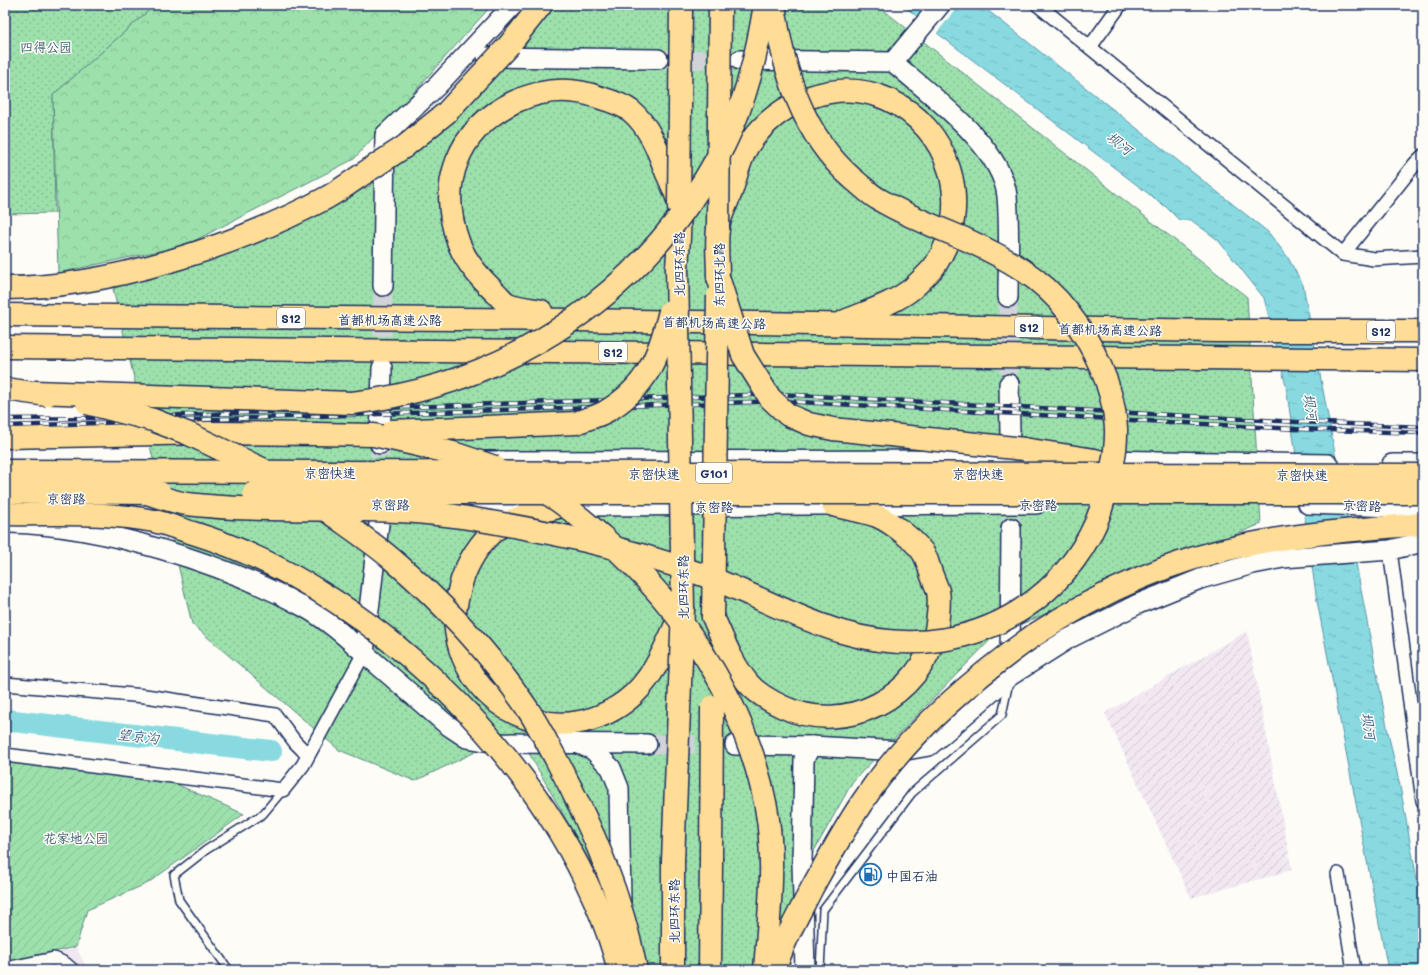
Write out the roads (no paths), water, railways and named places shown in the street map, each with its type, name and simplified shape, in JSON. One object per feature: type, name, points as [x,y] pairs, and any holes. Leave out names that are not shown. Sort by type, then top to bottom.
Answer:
[{"type":"highway","points":[[5,288],[69,283],[114,274],[202,251],[248,233],[327,198],[404,147],[446,112],[510,44],[540,5]]},
{"type":"highway","points":[[679,205],[681,5]]},
{"type":"highway","name":"东四环北路","points":[[713,617],[720,5]]},
{"type":"highway","points":[[5,389],[34,392],[352,403],[389,399],[470,374],[509,359],[548,337],[588,310],[613,290],[642,262],[682,214],[700,189],[725,144],[753,69],[765,5]]},
{"type":"highway","points":[[146,493],[184,503],[253,508],[418,512],[494,523],[589,542],[699,574],[838,630],[878,639],[912,642],[948,640],[976,633],[1025,608],[1046,592],[1062,575],[1088,538],[1097,520],[1109,482],[1116,441],[1116,424],[1111,398],[1098,359],[1086,337],[1066,309],[1034,278],[1014,264],[992,252],[910,216],[875,198],[832,159],[810,129],[794,94],[774,5]]},
{"type":"highway","points":[[577,320],[508,303],[481,279],[463,255],[453,227],[450,188],[455,163],[469,136],[499,109],[542,91],[566,90],[589,93],[616,103],[631,112],[650,132],[679,205]]},
{"type":"highway","points":[[718,228],[748,145],[764,125],[786,107],[810,97],[832,91],[859,91],[886,98],[910,112],[928,130],[944,154],[952,176],[955,199],[953,218],[947,243],[936,265],[912,289],[888,303],[839,324]]},
{"type":"highway","name":"北四环东路","points":[[674,970],[673,861],[683,609],[677,268],[679,205]]},
{"type":"highway","points":[[315,434],[576,422],[604,412],[632,392],[646,377],[662,343],[671,307],[677,268]]},
{"type":"highway","points":[[718,277],[743,355],[770,398],[788,415],[809,424],[833,429],[1017,441],[1095,460]]},
{"type":"highway","name":"首都机场高速公路","points":[[5,316],[577,320],[1219,331],[1423,331]]},
{"type":"highway","name":"首都机场高速公路","points":[[5,348],[1221,356],[1423,360]]},
{"type":"highway","points":[[34,392],[153,420],[189,434],[260,468],[294,488],[357,533],[392,560],[431,595],[474,640],[496,667],[529,711],[542,734],[580,806],[604,861],[625,925],[636,970]]},
{"type":"highway","points":[[5,437],[210,433],[374,435],[409,442],[478,460],[515,475],[558,500],[620,553],[672,609],[720,680],[733,709],[750,752],[766,807],[770,845],[771,892],[766,970]]},
{"type":"highway","name":"京密快速","points":[[5,471],[1423,475]]},
{"type":"highway","name":"京密快速","points":[[5,492],[1423,493]]},
{"type":"highway","points":[[713,617],[732,658],[748,684],[769,701],[794,712],[816,718],[838,717],[857,713],[878,704],[899,690],[917,672],[932,647],[938,620],[938,591],[925,555],[905,534],[877,516],[833,505]]},
{"type":"highway","points":[[563,506],[518,518],[495,530],[479,548],[467,566],[458,594],[454,618],[457,634],[464,661],[477,684],[497,702],[524,718],[554,725],[578,722],[600,715],[626,701],[645,682],[658,663],[683,609]]},
{"type":"highway","points":[[5,514],[106,515],[154,521],[213,539],[254,556],[288,573],[359,617],[396,645],[438,681],[463,708],[533,791],[583,875],[605,923],[619,970]]},
{"type":"highway","points":[[775,970],[793,925],[838,840],[861,803],[884,773],[917,734],[937,715],[999,660],[1033,636],[1068,613],[1150,575],[1195,559],[1244,545],[1280,549],[1370,529],[1423,524]]},
{"type":"highway","points":[[710,970],[713,617]]},
{"type":"street","points":[[383,286],[385,135],[437,86],[513,5]]},
{"type":"street","points":[[893,62],[940,5]]},
{"type":"street","points":[[1038,5],[1343,254],[1374,259],[1423,256]]},
{"type":"street","points":[[1090,47],[1120,5]]},
{"type":"street","points":[[466,56],[658,59]]},
{"type":"street","points":[[740,60],[893,62],[983,144],[996,161],[1007,195],[1008,298]]},
{"type":"street","points":[[1343,254],[1414,164],[1423,156]]},
{"type":"street","points":[[380,444],[382,368]]},
{"type":"street","points":[[1009,384],[1017,441]]},
{"type":"street","name":"G101","points":[[5,462],[1095,460],[1370,465],[1423,464]]},
{"type":"street","name":"京密路","points":[[5,497],[563,506],[1254,503],[1368,505],[1423,508]]},
{"type":"street","points":[[5,755],[283,790],[303,765],[364,653],[380,515]]},
{"type":"street","points":[[5,523],[26,524],[81,531],[148,546],[202,563],[252,583],[304,607],[344,634],[446,724],[467,738],[496,743],[576,743],[647,748],[623,752],[616,757],[611,768]]},
{"type":"street","points":[[1010,676],[1011,528]]},
{"type":"street","points":[[734,750],[808,752],[901,751],[929,746],[1010,676],[1068,639],[1138,604],[1200,579],[1253,564],[1280,549],[1382,551],[1423,542]]},
{"type":"street","points":[[1382,551],[1423,801]]},
{"type":"street","points":[[5,684],[145,696],[275,715],[295,742],[308,755]]},
{"type":"street","points":[[576,743],[593,750],[611,768],[619,788],[623,970]]},
{"type":"street","points":[[808,752],[802,862],[810,968]]},
{"type":"street","points":[[1338,874],[1354,970]]},
{"type":"street","points":[[11,969],[54,959],[65,964],[72,970]]},
{"type":"lane","points":[[810,968],[823,910],[912,793],[1002,715],[1010,676]]},
{"type":"lane","points":[[229,970],[179,900],[174,875],[206,850],[263,814],[283,790]]},
{"type":"water","name":"坝河","points":[[903,5],[981,5],[1268,232],[1287,256],[1303,285],[1389,737],[1400,786],[1423,913],[1423,970],[1388,970],[1317,601],[1286,386],[1264,298],[1218,240],[1191,220],[1179,220],[1166,207],[941,36]]},
{"type":"waterway","name":"望京沟","points":[[5,720],[271,751]]},
{"type":"tunnel","points":[[658,59],[735,60]]},
{"type":"tunnel","points":[[382,365],[383,286]]},
{"type":"tunnel","points":[[1008,297],[1009,384]]},
{"type":"tunnel","points":[[380,444],[380,486]]},
{"type":"tunnel","points":[[1011,488],[1011,528]]},
{"type":"tunnel","points":[[647,744],[735,745]]},
{"type":"railway","points":[[5,419],[101,418],[778,394],[1298,422],[1423,427]]},
{"type":"railway","points":[[5,426],[781,401],[1296,429],[1423,433]]},
{"type":"place","name":"中国石油","points":[[871,875]]},
{"type":"park label","name":"四得公园","points":[[46,46]]},
{"type":"park label","name":"花家地公园","points":[[76,837]]}]
